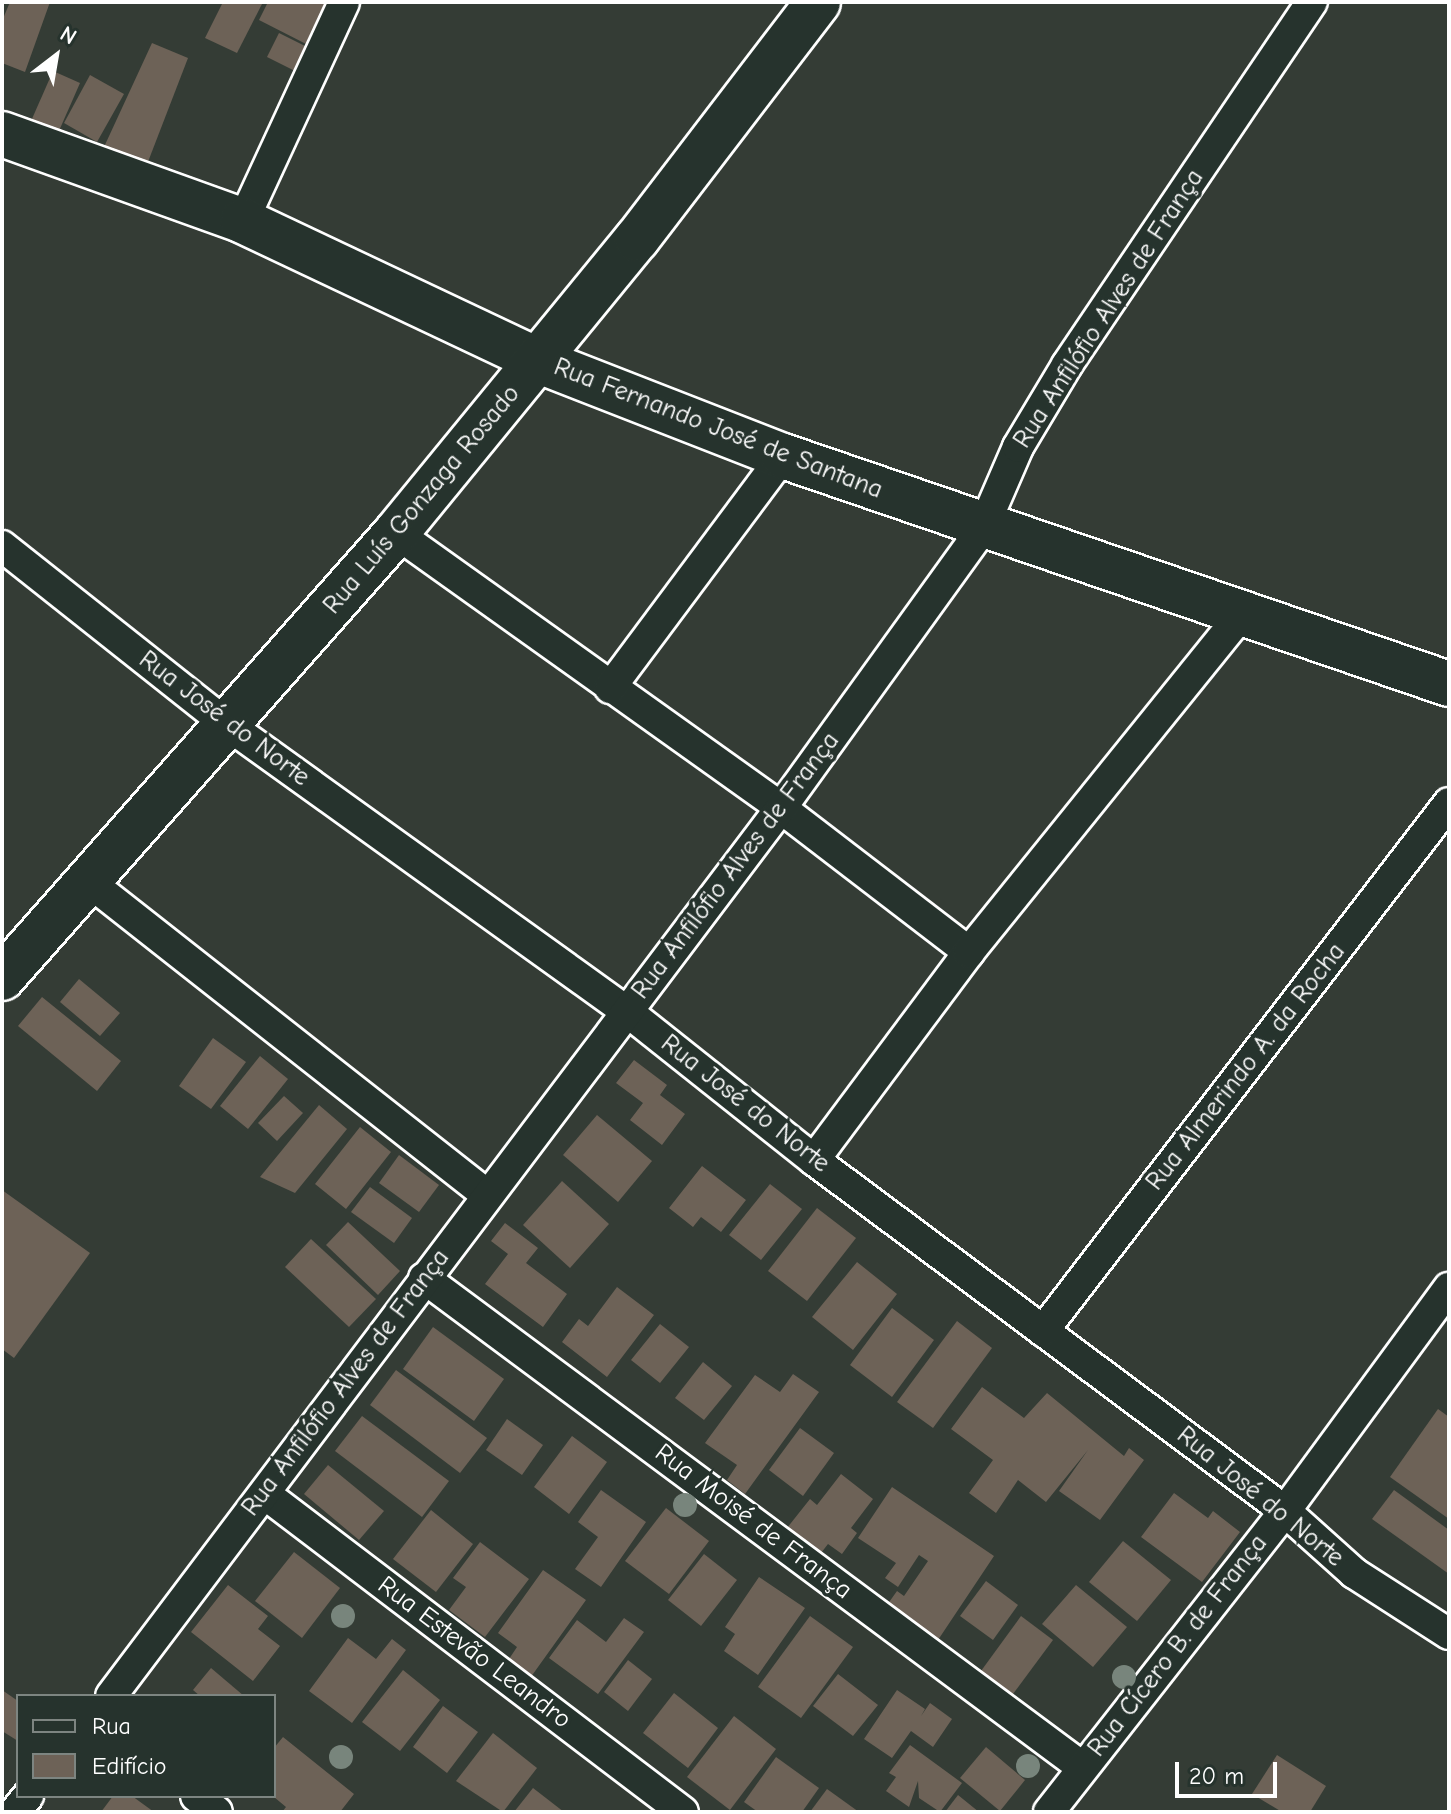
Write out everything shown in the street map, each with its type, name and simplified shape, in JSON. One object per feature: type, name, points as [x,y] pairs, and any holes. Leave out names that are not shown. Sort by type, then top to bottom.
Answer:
[{"type":"street","points":[[243,221],[344,2]]},
{"type":"street","name":"Rua Luís Gonzaga Rosado","points":[[5,970],[228,725],[396,533],[539,361],[818,2]]},
{"type":"street","name":"Rua Anfilófio Alves de França","points":[[113,1694],[781,808],[983,528],[1018,447],[1067,365],[1312,2]]},
{"type":"street","name":"Rua Fernando José de Santana","points":[[2,134],[243,221],[539,361],[783,456],[983,528],[1244,611],[1449,684]]},
{"type":"street","points":[[610,688],[783,456]]},
{"type":"street","points":[[396,533],[781,808],[969,952]]},
{"type":"street","name":"Rua José do Norte","points":[[2,546],[228,725],[628,1012],[814,1160],[1285,1511],[1354,1573],[1449,1634]]},
{"type":"street","points":[[814,1160],[969,952],[1244,611]]},
{"type":"street","name":"Rua Almerindo A. da Rocha","points":[[1043,1331],[1449,803]]},
{"type":"street","points":[[88,881],[487,1195]]},
{"type":"street","name":"Rua Moisé de França","points":[[424,1278],[1082,1767]]},
{"type":"street","name":"Rua Cícero B. de França","points":[[1049,1812],[1285,1511],[1449,1288]]},
{"type":"street","name":"Rua Estevão Leandro","points":[[265,1494],[683,1812]]},
{"type":"street","points":[[199,1798],[217,1812]]},
{"type":"building","points":[[10,2],[50,2],[25,72],[2,63],[2,21]]},
{"type":"building","points":[[223,2],[263,2],[237,53],[205,38]]},
{"type":"building","points":[[268,2],[333,2],[310,46],[259,20]]},
{"type":"building","points":[[279,33],[313,50],[301,74],[267,57]]},
{"type":"building","points":[[152,43],[188,58],[146,167],[104,147]]},
{"type":"building","points":[[53,71],[80,83],[55,140],[28,128]]},
{"type":"building","points":[[90,75],[124,94],[97,142],[64,123]]},
{"type":"building","points":[[79,979],[120,1013],[100,1036],[60,1002]]},
{"type":"building","points":[[42,997],[121,1061],[97,1091],[18,1026]]},
{"type":"building","points":[[213,1038],[246,1062],[211,1109],[179,1086]]},
{"type":"building","points":[[260,1056],[288,1079],[248,1129],[220,1106]]},
{"type":"building","points":[[634,1060],[667,1085],[660,1095],[685,1114],[662,1145],[630,1120],[643,1103],[616,1083]]},
{"type":"building","points":[[284,1096],[303,1113],[277,1141],[258,1123]]},
{"type":"building","points":[[319,1105],[347,1129],[295,1193],[260,1177]]},
{"type":"building","points":[[597,1115],[652,1161],[618,1202],[563,1155]]},
{"type":"building","points":[[360,1127],[391,1152],[346,1209],[315,1184]]},
{"type":"building","points":[[399,1155],[439,1185],[419,1212],[379,1183]]},
{"type":"building","points":[[702,1166],[746,1200],[721,1232],[701,1217],[693,1227],[669,1208]]},
{"type":"building","points":[[562,1181],[609,1224],[570,1268],[523,1225]]},
{"type":"building","points":[[770,1184],[802,1209],[761,1260],[729,1235]]},
{"type":"building","points":[[370,1187],[412,1218],[394,1243],[351,1212]]},
{"type":"building","points":[[2,1190],[90,1253],[14,1358],[2,1349]]},
{"type":"building","points":[[817,1208],[856,1238],[807,1301],[768,1271]]},
{"type":"building","points":[[348,1222],[400,1271],[378,1295],[326,1245]]},
{"type":"building","points":[[505,1223],[538,1248],[526,1263],[567,1294],[543,1327],[485,1284],[508,1254],[491,1241]]},
{"type":"building","points":[[311,1239],[376,1299],[349,1327],[285,1267]]},
{"type":"building","points":[[857,1262],[897,1294],[853,1350],[812,1317]]},
{"type":"building","points":[[617,1287],[654,1315],[607,1377],[562,1342],[579,1319],[588,1326]]},
{"type":"building","points":[[892,1308],[934,1340],[892,1397],[850,1365]]},
{"type":"building","points":[[957,1321],[992,1348],[933,1428],[897,1402]]},
{"type":"building","points":[[660,1324],[689,1347],[660,1383],[631,1360]]},
{"type":"building","points":[[433,1327],[504,1379],[474,1421],[403,1369]]},
{"type":"building","points":[[703,1362],[732,1386],[704,1420],[675,1398]]},
{"type":"building","points":[[396,1370],[487,1438],[460,1473],[370,1405]]},
{"type":"building","points":[[793,1374],[819,1392],[745,1494],[727,1480],[737,1465],[705,1443],[755,1375],[780,1392]]},
{"type":"building","points":[[982,1387],[1024,1418],[1047,1393],[1124,1456],[1129,1448],[1144,1460],[1100,1520],[1059,1491],[1088,1450],[1046,1502],[1018,1480],[996,1513],[969,1493],[993,1460],[951,1429]]},
{"type":"building","points":[[1438,1409],[1449,1417],[1449,1519],[1390,1477]]},
{"type":"building","points":[[362,1416],[449,1481],[422,1517],[335,1451]]},
{"type":"building","points":[[507,1419],[543,1445],[522,1475],[486,1450]]},
{"type":"building","points":[[800,1428],[834,1453],[803,1496],[769,1470]]},
{"type":"building","points":[[572,1436],[607,1462],[569,1514],[534,1487]]},
{"type":"building","points":[[328,1465],[384,1511],[359,1540],[304,1494]]},
{"type":"building","points":[[841,1474],[873,1499],[851,1528],[857,1533],[842,1554],[828,1544],[821,1553],[787,1528],[810,1499],[817,1505]]},
{"type":"building","points":[[892,1487],[994,1556],[938,1640],[887,1605],[897,1591],[904,1596],[928,1561],[919,1555],[898,1587],[885,1578],[896,1563],[858,1538]]},
{"type":"building","points":[[601,1490],[646,1522],[601,1587],[575,1569],[598,1537],[578,1522]]},
{"type":"building","points":[[1394,1490],[1449,1530],[1449,1574],[1372,1519]]},
{"type":"building","points":[[1174,1493],[1208,1518],[1213,1511],[1240,1532],[1202,1582],[1141,1537]]},
{"type":"building","points":[[666,1508],[709,1541],[669,1594],[625,1561]]},
{"type":"building","points":[[431,1510],[473,1544],[436,1592],[393,1559]]},
{"type":"building","points":[[1123,1541],[1171,1580],[1137,1621],[1089,1582]]},
{"type":"building","points":[[480,1542],[529,1579],[485,1637],[449,1610],[466,1587],[453,1578]]},
{"type":"building","points":[[294,1552],[340,1588],[302,1638],[255,1601]]},
{"type":"building","points":[[704,1554],[737,1580],[701,1626],[668,1600]]},
{"type":"building","points":[[543,1570],[586,1600],[528,1681],[505,1665],[517,1647],[498,1633]]},
{"type":"building","points":[[759,1577],[805,1608],[758,1675],[724,1651],[735,1634],[725,1627]]},
{"type":"building","points":[[986,1581],[1018,1605],[993,1640],[960,1616]]},
{"type":"building","points":[[228,1585],[268,1616],[258,1629],[280,1646],[253,1681],[191,1632]]},
{"type":"building","points":[[1076,1585],[1127,1627],[1093,1667],[1042,1624]]},
{"type":"building","points":[[810,1616],[853,1647],[801,1718],[758,1687]]},
{"type":"building","points":[[1021,1616],[1053,1640],[1013,1694],[981,1671]]},
{"type":"building","points":[[624,1618],[644,1632],[598,1694],[549,1658],[577,1620],[606,1642]]},
{"type":"building","points":[[348,1638],[376,1659],[392,1639],[406,1650],[352,1723],[309,1691]]},
{"type":"building","points":[[628,1660],[652,1679],[628,1711],[604,1692]]},
{"type":"building","points":[[211,1668],[242,1694],[198,1694],[193,1690]]},
{"type":"building","points":[[403,1670],[440,1700],[400,1751],[362,1722]]},
{"type":"building","points":[[838,1674],[878,1705],[853,1736],[813,1706]]},
{"type":"building","points":[[2,1690],[16,1700],[16,1740],[2,1731]]},
{"type":"building","points":[[897,1690],[925,1709],[921,1716],[930,1703],[952,1719],[933,1747],[911,1731],[892,1758],[864,1739]]},
{"type":"building","points":[[674,1693],[718,1728],[688,1768],[643,1733]]},
{"type":"building","points":[[443,1706],[478,1732],[447,1773],[413,1747]]},
{"type":"building","points":[[734,1716],[776,1749],[730,1810],[687,1777]]},
{"type":"building","points":[[493,1733],[537,1768],[503,1812],[456,1781]]},
{"type":"building","points":[[283,1737],[354,1794],[340,1812],[282,1812],[286,1807],[275,1798],[276,1746]]},
{"type":"building","points":[[910,1745],[962,1783],[940,1812],[919,1798],[918,1781],[909,1807],[886,1791],[896,1777],[889,1773]]},
{"type":"building","points":[[986,1747],[1025,1780],[1000,1811],[960,1778]]},
{"type":"building","points":[[1277,1755],[1326,1786],[1310,1812],[1282,1812],[1252,1794]]},
{"type":"building","points":[[776,1757],[819,1788],[802,1812],[758,1812],[744,1802]]},
{"type":"building","points":[[533,1788],[564,1812],[514,1812]]},
{"type":"building","points":[[827,1789],[859,1812],[810,1812]]},
{"type":"building","points":[[958,1795],[979,1812],[945,1812]]},
{"type":"building","points":[[112,1798],[135,1798],[154,1812],[101,1812]]}]
